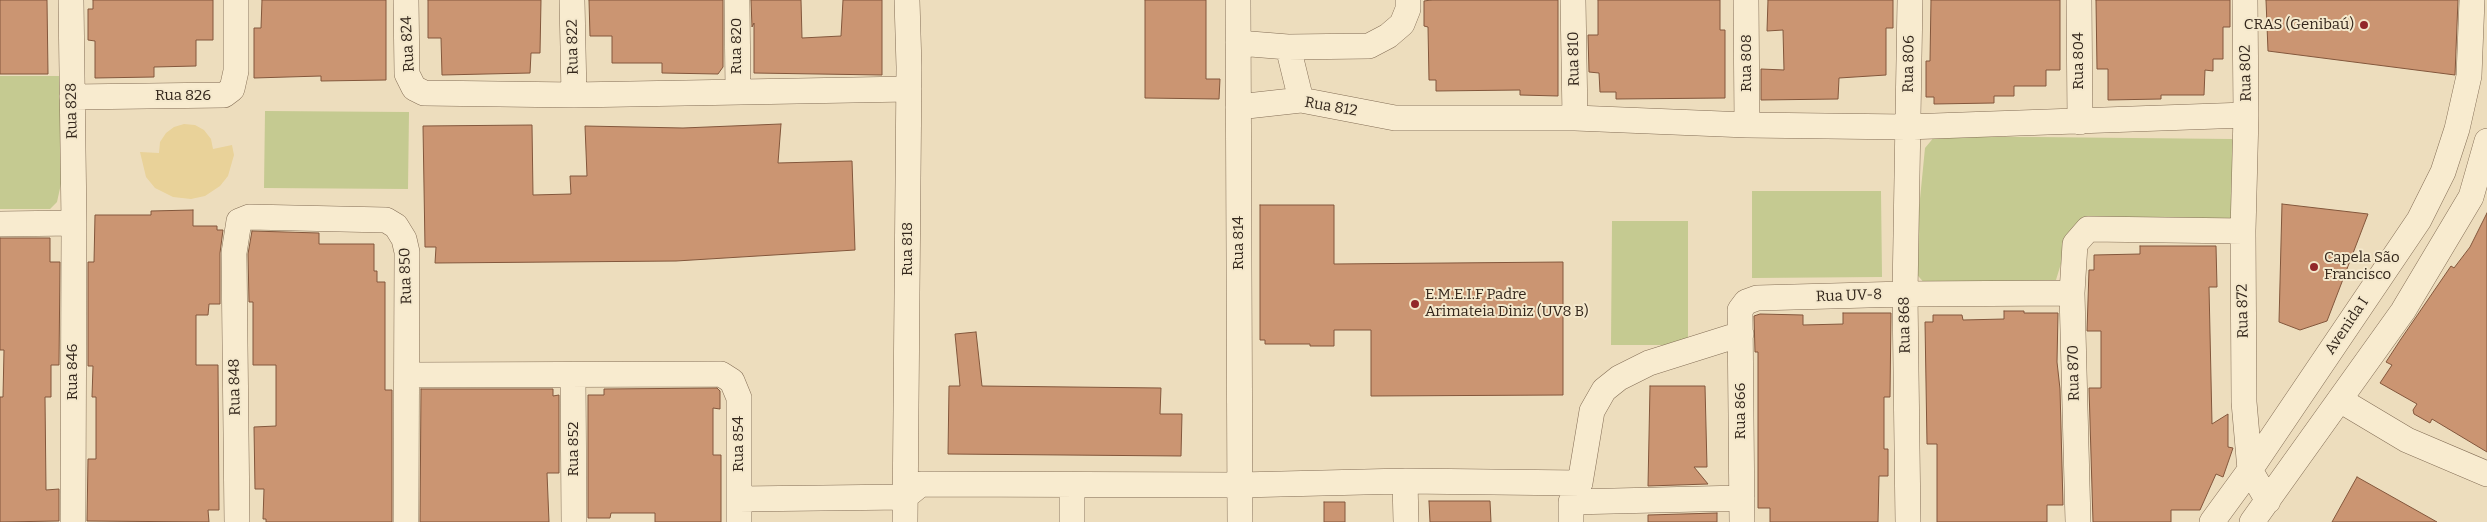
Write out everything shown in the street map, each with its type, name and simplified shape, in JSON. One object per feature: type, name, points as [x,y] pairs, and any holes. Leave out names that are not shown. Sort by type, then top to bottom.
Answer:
[{"type":"street","name":"Rua 828","points":[[70,0],[74,223]]},
{"type":"street","name":"Rua 826","points":[[72,96],[224,95],[232,89],[236,71],[236,0]]},
{"type":"street","name":"Rua 824","points":[[406,0],[406,74],[414,88],[424,93],[442,95],[574,95],[909,89]]},
{"type":"street","name":"Rua 822","points":[[572,0],[574,95]]},
{"type":"street","name":"Rua 820","points":[[737,0],[738,92]]},
{"type":"street","name":"Rua 818","points":[[905,522],[909,89],[907,0]]},
{"type":"street","name":"Rua 814","points":[[1238,0],[1240,522]]},
{"type":"street","points":[[1238,43],[1288,48],[1369,46],[1388,36],[1402,24],[1408,9],[1408,0]]},
{"type":"street","name":"Rua 810","points":[[1574,0],[1575,118]]},
{"type":"street","name":"Rua 808","points":[[1746,0],[1747,126]]},
{"type":"street","name":"Rua 806","points":[[1906,127],[1910,64],[1910,0]]},
{"type":"street","name":"Rua 804","points":[[2079,0],[2080,122]]},
{"type":"street","name":"Rua 802","points":[[2245,0],[2246,115]]},
{"type":"street","name":"Avenida I","points":[[2212,522],[2250,470],[2419,220],[2443,172],[2457,129],[2469,76],[2472,0]]},
{"type":"street","points":[[1288,48],[1301,100]]},
{"type":"street","name":"Rua 812","points":[[1238,107],[1301,100],[1395,118],[1575,118],[1747,126],[1906,127],[2246,115]]},
{"type":"street","name":"Rua 872","points":[[2246,115],[2242,231],[2244,402],[2250,470],[2268,501]]},
{"type":"street","name":"Rua 868","points":[[1906,127],[1905,294],[1908,522]]},
{"type":"street","points":[[2252,522],[2403,312],[2479,200],[2487,141]]},
{"type":"street","name":"Rua 850","points":[[234,253],[239,221],[249,216],[386,220],[396,226],[404,239],[407,252],[406,522]]},
{"type":"street","points":[[0,224],[74,223]]},
{"type":"street","name":"Rua 846","points":[[73,522],[74,223]]},
{"type":"street","name":"Rua 870","points":[[2078,522],[2072,293],[2075,244],[2088,229],[2242,231]]},
{"type":"street","name":"Rua 848","points":[[234,253],[237,522]]},
{"type":"street","name":"Rua UV-8","points":[[1746,302],[1757,298],[1905,294],[2072,293]]},
{"type":"street","name":"Rua 866","points":[[1742,510],[1740,310],[1746,302]]},
{"type":"street","points":[[1574,502],[1592,411],[1604,390],[1619,378],[1649,363],[1741,334]]},
{"type":"street","name":"Rua 854","points":[[573,375],[598,373],[721,374],[732,381],[739,398],[739,510]]},
{"type":"street","points":[[407,375],[573,375]]},
{"type":"street","name":"Rua 852","points":[[573,375],[574,522]]},
{"type":"street","points":[[2340,400],[2407,440],[2487,474]]},
{"type":"street","points":[[739,510],[905,497],[921,484],[1240,485],[1405,482],[1574,502],[1742,510]]},
{"type":"street","points":[[1405,482],[1406,522]]},
{"type":"street","points":[[1072,485],[1072,522]]},
{"type":"green space","points":[[0,76],[60,76],[62,179],[57,202],[50,209],[0,209]]},
{"type":"green space","points":[[265,111],[409,112],[408,189],[264,188]]},
{"type":"green space","points":[[1935,136],[2232,139],[2241,154],[2242,215],[2228,226],[2069,237],[2056,280],[1926,285],[1913,270],[1925,148]]},
{"type":"green space","points":[[1752,191],[1881,191],[1882,277],[1752,278]]},
{"type":"green space","points":[[1612,221],[1688,221],[1688,345],[1611,345]]},
{"type":"sand","points":[[184,124],[195,125],[204,130],[211,139],[213,149],[232,145],[234,155],[228,176],[220,186],[205,196],[191,199],[173,197],[155,188],[146,177],[140,152],[159,153],[160,142],[166,133],[174,127]]},
{"type":"building","points":[[0,0],[47,0],[48,74],[0,74]]},
{"type":"building","points":[[93,0],[213,0],[213,40],[196,40],[196,66],[154,67],[154,77],[95,78],[95,41],[88,40],[88,9],[93,9]]},
{"type":"building","points":[[262,0],[386,0],[386,80],[321,81],[321,76],[254,78],[254,28],[261,28]]},
{"type":"building","points":[[428,0],[541,0],[540,53],[531,53],[530,73],[442,75],[441,38],[428,38]]},
{"type":"building","points":[[589,0],[723,0],[723,67],[718,74],[662,73],[662,63],[612,63],[612,36],[590,36]]},
{"type":"building","points":[[751,0],[801,0],[802,38],[841,36],[843,0],[882,0],[882,75],[754,73],[754,23],[752,27]]},
{"type":"building","points":[[1145,0],[1206,0],[1206,79],[1220,79],[1219,99],[1145,98]]},
{"type":"building","points":[[1558,0],[1558,96],[1520,95],[1520,90],[1436,91],[1436,80],[1429,80],[1428,27],[1424,26],[1424,1]]},
{"type":"building","points":[[1598,0],[1720,0],[1720,30],[1725,30],[1725,98],[1616,99],[1616,92],[1600,92],[1599,73],[1589,72],[1588,35],[1598,35]]},
{"type":"building","points":[[1768,0],[1893,0],[1893,28],[1886,28],[1886,75],[1839,78],[1838,99],[1761,100],[1761,69],[1784,70],[1783,30],[1767,31]]},
{"type":"building","points":[[1931,0],[2060,0],[2060,70],[2046,70],[2046,86],[2014,86],[2014,96],[1994,96],[1994,103],[1934,104],[1934,97],[1926,97],[1926,61],[1930,61]]},
{"type":"building","points":[[2096,0],[2230,0],[2230,27],[2223,27],[2223,59],[2213,59],[2213,71],[2205,70],[2204,95],[2161,95],[2161,99],[2108,100],[2108,69],[2097,69]]},
{"type":"building","name":"CRAS (Genibaú)","points":[[2266,0],[2458,0],[2455,75],[2268,51]]},
{"type":"building","points":[[781,124],[778,163],[852,161],[855,250],[676,261],[435,263],[436,247],[425,247],[423,126],[532,125],[533,195],[571,194],[570,176],[587,176],[585,126],[683,128]]},
{"type":"building","name":"Capela São Francisco","points":[[2282,204],[2368,214],[2327,321],[2300,330],[2279,322]]},
{"type":"building","points":[[1260,205],[1334,205],[1334,264],[1563,262],[1563,395],[1371,396],[1371,330],[1334,330],[1334,346],[1265,344],[1265,340],[1260,340]]},
{"type":"building","points":[[193,210],[193,226],[217,226],[217,230],[223,230],[220,253],[220,304],[209,304],[208,315],[196,315],[196,365],[218,365],[219,510],[208,510],[209,522],[87,521],[88,459],[96,459],[96,397],[92,397],[93,366],[88,366],[88,262],[94,262],[95,215],[151,215],[151,211]]},
{"type":"building","points":[[2487,213],[2487,452],[2432,419],[2430,423],[2414,414],[2413,410],[2417,404],[2380,383],[2392,365],[2386,362],[2451,266],[2454,268],[2470,247]]},
{"type":"building","points":[[252,231],[319,233],[319,244],[374,244],[374,271],[377,271],[377,282],[385,282],[385,390],[392,390],[392,522],[266,522],[266,519],[263,519],[264,489],[255,489],[254,427],[276,426],[276,365],[253,365],[253,302],[249,302],[248,254]]},
{"type":"building","points":[[0,238],[50,238],[50,262],[60,262],[59,365],[51,365],[51,397],[45,397],[46,490],[59,489],[59,521],[0,522],[0,397],[3,397],[4,350],[0,350]]},
{"type":"building","points":[[2140,246],[2216,246],[2217,287],[2209,287],[2212,424],[2228,414],[2228,447],[2233,448],[2223,477],[2216,474],[2200,510],[2171,510],[2171,522],[2093,522],[2089,388],[2101,388],[2101,331],[2087,331],[2089,270],[2094,270],[2094,255],[2140,254]]},
{"type":"building","points":[[2004,311],[2058,313],[2057,362],[2060,389],[2063,505],[2047,505],[2047,522],[1937,522],[1937,444],[1927,444],[1925,322],[1933,322],[1933,315],[1962,315],[1963,320],[2004,319]]},
{"type":"building","points":[[1843,313],[1891,313],[1890,397],[1884,397],[1884,449],[1888,449],[1888,476],[1879,476],[1878,522],[1770,522],[1770,508],[1758,508],[1758,352],[1755,352],[1754,316],[1760,314],[1803,315],[1803,325],[1843,324]]},
{"type":"building","points":[[976,332],[982,386],[1161,388],[1160,414],[1182,414],[1181,456],[948,454],[949,386],[960,386],[955,334]]},
{"type":"building","points":[[1650,386],[1705,386],[1707,467],[1694,467],[1708,484],[1648,486]]},
{"type":"building","points":[[717,388],[720,391],[720,409],[713,408],[713,455],[721,455],[721,522],[655,522],[655,513],[611,513],[610,518],[588,518],[588,395],[604,395],[604,389]]},
{"type":"building","points":[[421,389],[553,389],[553,396],[559,395],[559,473],[547,473],[549,522],[420,522]]},
{"type":"building","points":[[2357,477],[2437,522],[2332,522]]},
{"type":"building","points":[[1429,501],[1490,501],[1491,522],[1430,522]]},
{"type":"building","points":[[1324,502],[1345,502],[1345,522],[1324,522]]},
{"type":"building","points":[[1717,513],[1717,522],[1648,522],[1648,515]]},
{"type":"place","name":"CRAS (Genibaú)","points":[[2364,25]]},
{"type":"place","name":"Capela São Francisco","points":[[2314,267]]},
{"type":"place","name":"E.M.E.I.F Padre Arimateia Diniz (UV8 B)","points":[[1415,304]]}]
